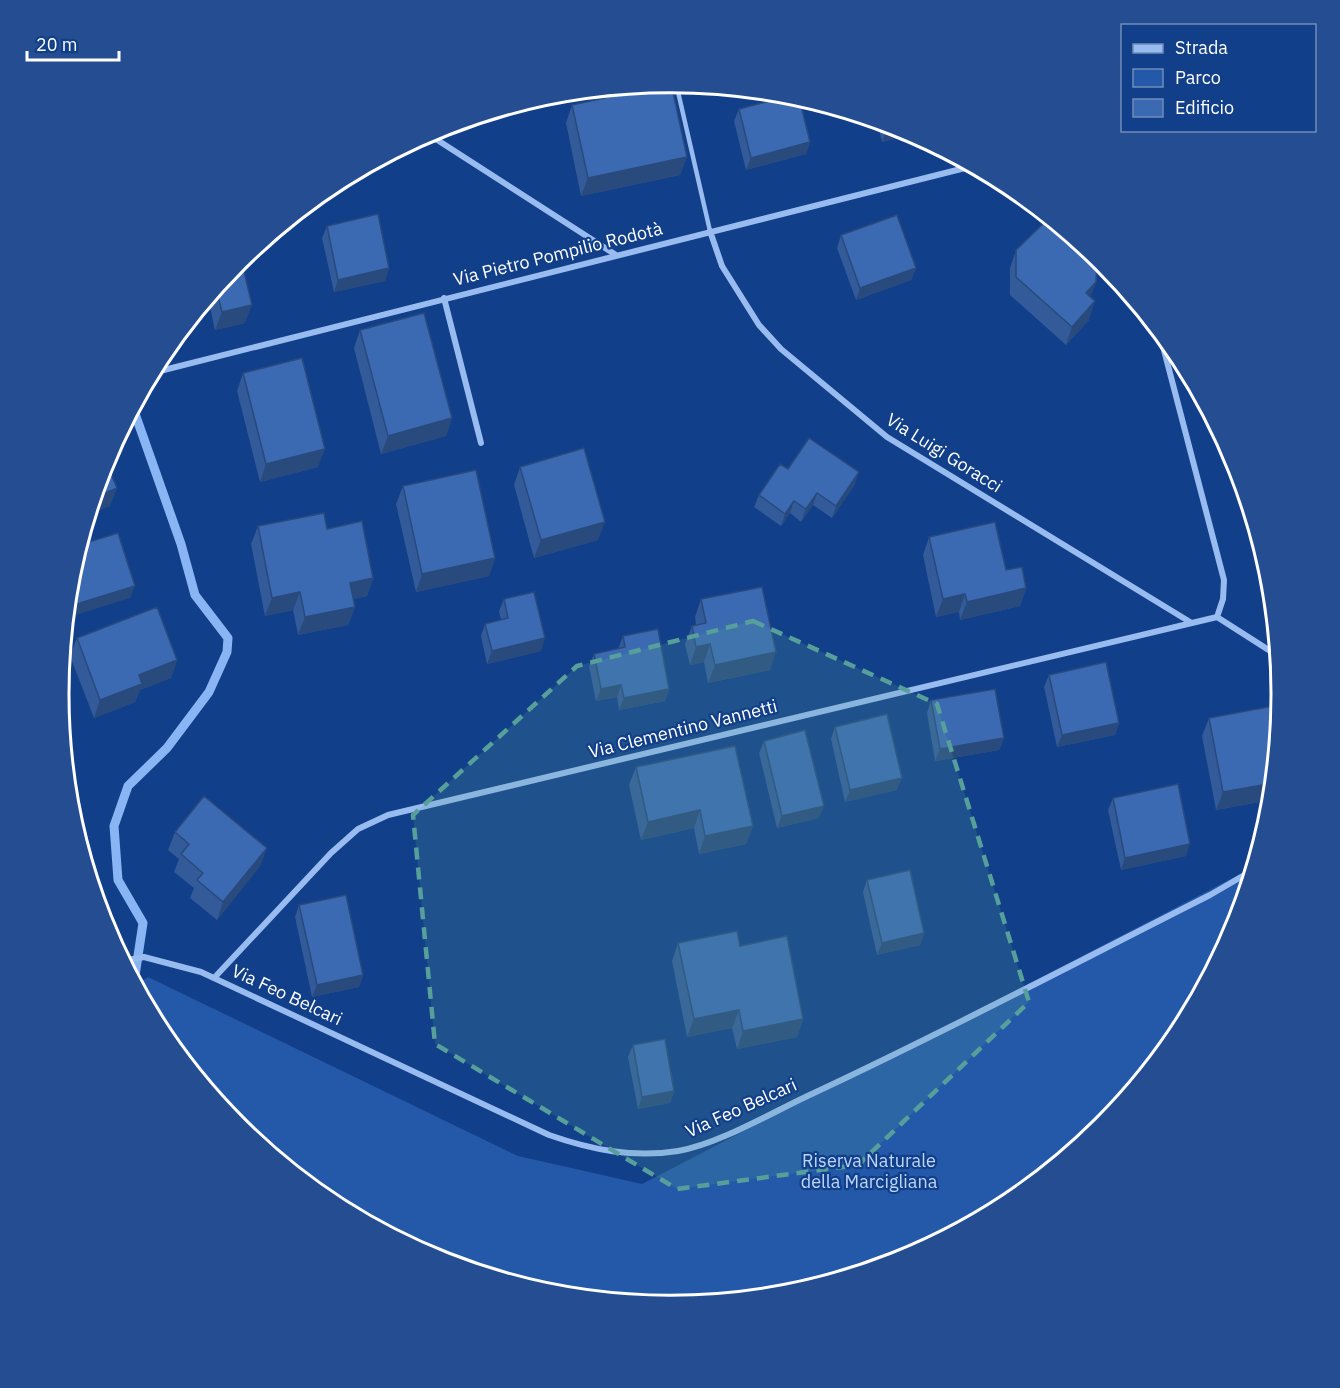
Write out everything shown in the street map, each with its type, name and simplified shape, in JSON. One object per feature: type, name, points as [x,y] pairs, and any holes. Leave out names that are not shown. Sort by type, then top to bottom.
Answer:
[{"type":"street","points":[[437,140],[616,255]]},
{"type":"street","name":"Via Pietro Pompilio Rodotà","points":[[164,370],[961,169]]},
{"type":"street","name":"Via Luigi Goracci","points":[[710,231],[722,266],[759,325],[781,349],[887,437],[1190,622]]},
{"type":"street","points":[[444,298],[482,443]]},
{"type":"street","points":[[1165,353],[1224,580],[1223,599],[1217,617],[1270,651]]},
{"type":"street","name":"Via Clementino Vannetti","points":[[215,977],[336,849],[358,830],[388,815],[1217,617]]},
{"type":"street","name":"Via Feo Belcari","points":[[131,960],[144,957],[215,977],[549,1135],[604,1151],[655,1154],[681,1150],[714,1139],[858,1072],[1243,875]]},
{"type":"lane","points":[[678,93],[710,231]]},
{"type":"highlighted area","points":[[753,621],[937,704],[1029,1002],[858,1165],[677,1189],[435,1044],[413,815],[577,666]]},
{"type":"green space","name":"Riserva Naturale della Marcigliana","points":[[1244,872],[1209,960],[1170,1028],[1147,1060],[1095,1119],[1036,1171],[1004,1194],[936,1233],[863,1263],[826,1275],[787,1283],[709,1294],[631,1294],[592,1290],[514,1275],[440,1249],[369,1214],[304,1171],[245,1119],[193,1060],[170,1028],[143,981],[148,977],[518,1156],[642,1184]]},
{"type":"building","points":[[673,93],[687,157],[588,178],[572,105],[631,94]]},
{"type":"building","points":[[768,102],[802,108],[810,142],[751,158],[739,109]]},
{"type":"building","points":[[378,214],[389,268],[338,280],[327,226]]},
{"type":"building","points":[[897,215],[916,268],[860,288],[841,235]]},
{"type":"building","points":[[1044,223],[1096,271],[1096,282],[1086,293],[1095,301],[1072,327],[1016,277],[1016,250]]},
{"type":"building","points":[[244,270],[252,305],[222,312],[218,298]]},
{"type":"building","points":[[424,313],[452,418],[388,436],[360,330]]},
{"type":"building","points":[[302,358],[325,449],[266,464],[243,373]]},
{"type":"building","points":[[809,438],[859,472],[836,506],[817,493],[806,509],[794,501],[785,514],[759,495],[780,464],[788,469]]},
{"type":"building","points":[[584,448],[605,522],[541,540],[520,467]]},
{"type":"building","points":[[476,470],[495,558],[422,574],[403,486]]},
{"type":"building","points":[[111,474],[117,488],[104,494]]},
{"type":"building","points":[[324,513],[327,529],[362,521],[373,578],[350,583],[355,607],[305,617],[300,592],[272,598],[258,526]]},
{"type":"building","points":[[995,522],[1006,570],[1022,567],[1026,588],[967,602],[965,594],[943,599],[929,537]]},
{"type":"building","points":[[118,533],[135,586],[76,604],[88,542]]},
{"type":"building","points":[[762,587],[776,652],[715,665],[710,644],[696,647],[692,626],[706,623],[701,599]]},
{"type":"building","points":[[534,592],[545,638],[492,651],[485,624],[508,618],[504,599]]},
{"type":"building","points":[[157,607],[177,660],[139,675],[142,684],[100,700],[77,638]]},
{"type":"building","points":[[658,629],[669,689],[624,698],[621,685],[601,689],[594,654],[625,647],[623,636]]},
{"type":"building","points":[[1106,662],[1119,723],[1062,735],[1049,675]]},
{"type":"building","points":[[995,689],[1004,738],[940,749],[931,700]]},
{"type":"building","points":[[1271,707],[1264,785],[1223,792],[1209,718]]},
{"type":"building","points":[[887,714],[902,778],[850,790],[835,727]]},
{"type":"building","points":[[805,730],[824,806],[782,816],[764,741]]},
{"type":"building","points":[[735,746],[753,826],[705,836],[700,810],[648,822],[636,767]]},
{"type":"building","points":[[1178,784],[1190,844],[1125,858],[1113,798]]},
{"type":"building","points":[[204,796],[267,848],[223,902],[197,880],[203,873],[181,854],[189,844],[175,832]]},
{"type":"building","points":[[910,870],[924,933],[882,943],[867,880]]},
{"type":"building","points":[[346,895],[363,975],[317,985],[299,905]]},
{"type":"building","points":[[737,931],[740,946],[787,936],[803,1019],[743,1031],[739,1010],[694,1019],[678,943]]},
{"type":"building","points":[[665,1039],[674,1091],[642,1097],[633,1045]]},
{"type":"waterway","points":[[136,418],[181,544],[195,595],[228,638],[227,652],[209,692],[167,748],[128,786],[114,826],[118,880],[143,923],[136,969]]}]
